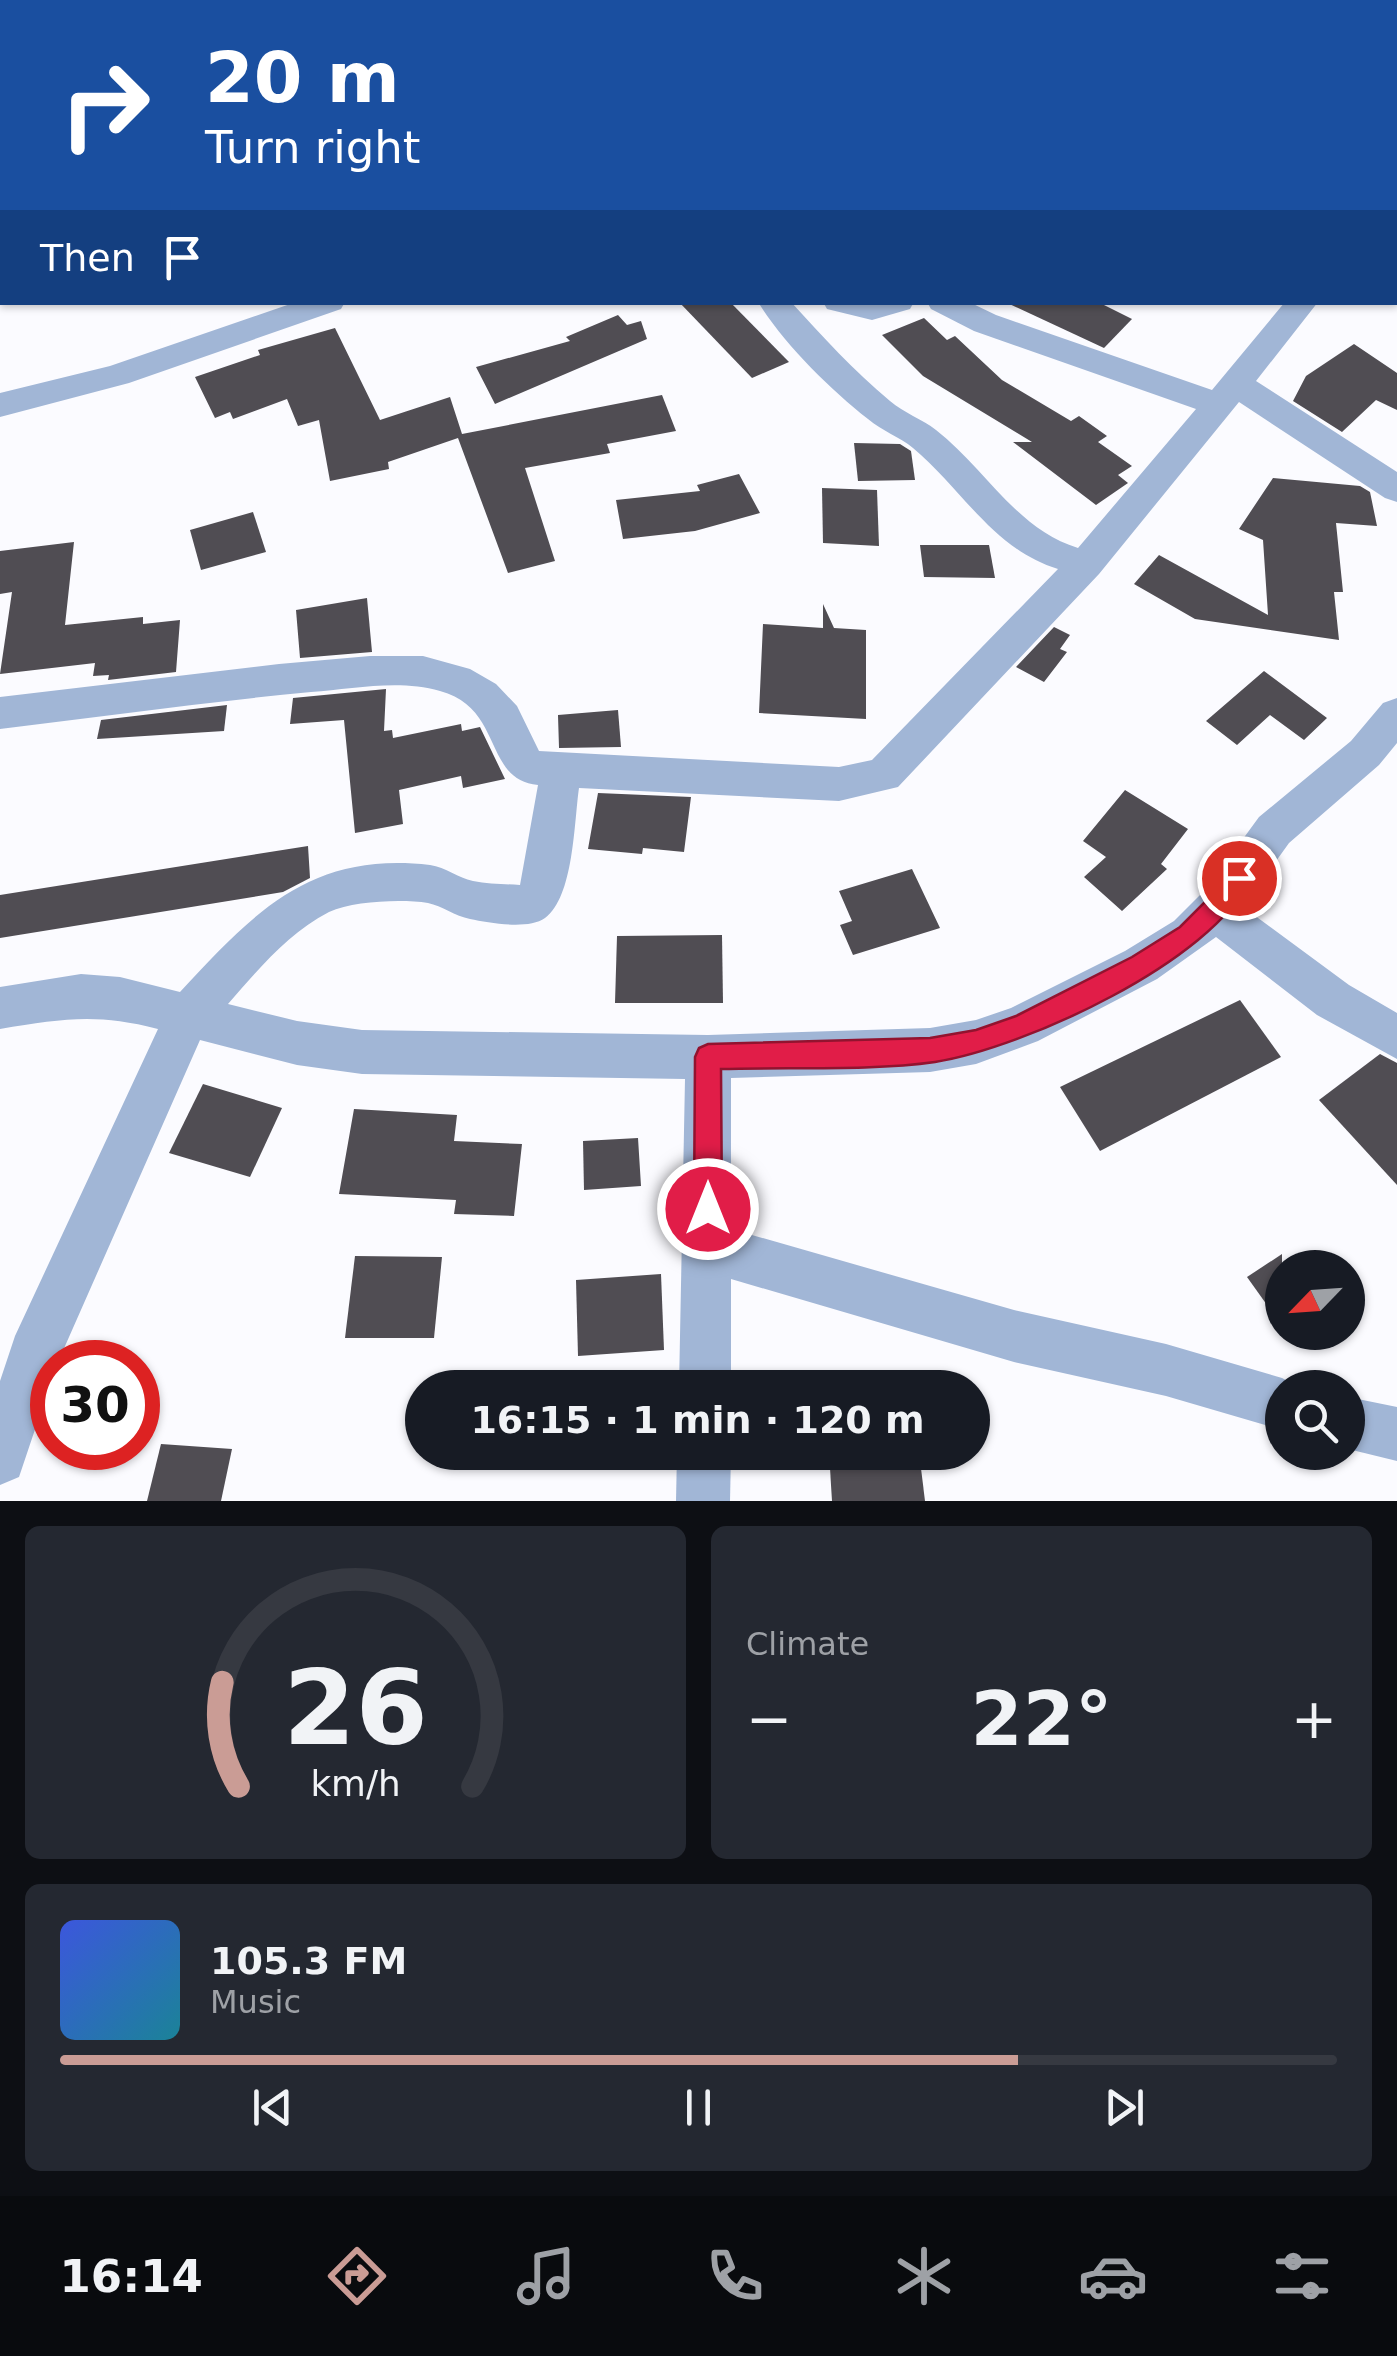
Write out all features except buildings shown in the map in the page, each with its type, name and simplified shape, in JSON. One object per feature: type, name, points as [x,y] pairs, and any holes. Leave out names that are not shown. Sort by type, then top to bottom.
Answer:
[{"type":"street","points":[[0,405],[117,375],[278,313],[316,305]]},
{"type":"street","points":[[776,305],[833,369],[882,413],[925,440],[997,515],[1047,552],[1086,564]]},
{"type":"street","points":[[851,305],[872,310],[889,305]]},
{"type":"street","points":[[948,305],[985,323],[1226,394],[1397,490]]},
{"type":"street","points":[[0,713],[278,680],[374,672],[433,673],[458,680],[488,700],[506,719],[525,765],[839,784],[884,775],[1086,564],[1300,305]]},
{"type":"street","points":[[0,426],[34,396]]},
{"type":"street","points":[[0,1008],[81,994],[120,998],[297,1043],[362,1052],[708,1057],[930,1050],[976,1042],[1022,1026],[1141,965],[1188,934],[1214,910],[1274,830],[1365,754],[1397,714]]},
{"type":"street","points":[[0,1458],[41,1336],[188,1016],[261,935],[325,893],[414,882],[436,885],[469,900],[529,905],[543,890],[562,770]]},
{"type":"street","points":[[1214,910],[1333,1000],[1397,1037]]},
{"type":"street","points":[[705,1370],[708,1057]]},
{"type":"street","points":[[708,1247],[1014,1336],[1166,1370],[1265,1399]]},
{"type":"street","points":[[1365,1426],[1397,1434]]},
{"type":"street","points":[[702,1501],[703,1470]]},
{"type":"route","points":[[708,1209],[708,1057],[930,1050],[976,1042],[1022,1026],[1141,965],[1188,934],[1222,902],[1239,878]]}]
